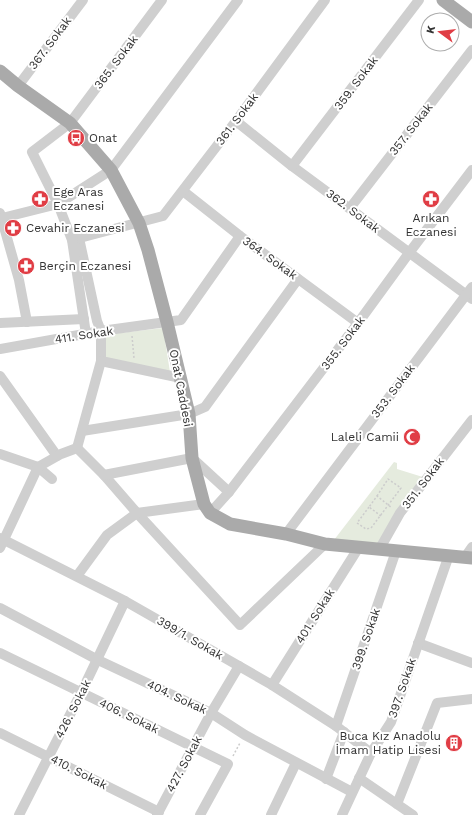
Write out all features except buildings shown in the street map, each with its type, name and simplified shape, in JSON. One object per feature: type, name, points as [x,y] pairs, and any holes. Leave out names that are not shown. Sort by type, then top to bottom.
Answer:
[{"type":"main road","points":[[443,0],[472,22]]},
{"type":"main road","name":"Onat Caddesi","points":[[1,75],[70,123],[111,170],[139,223],[148,250],[167,322],[189,414],[192,458],[207,508]]},
{"type":"main road","points":[[207,508],[230,524],[286,534],[325,544],[379,550],[449,555],[470,554]]},
{"type":"street","name":"367. Sokak","points":[[18,86],[83,0]]},
{"type":"street","name":"365. Sokak","points":[[58,204],[32,152],[70,123],[162,0]]},
{"type":"street","points":[[26,322],[19,280],[1,216],[58,204],[111,170],[238,0]]},
{"type":"street","name":"361. Sokak","points":[[76,239],[163,216],[183,192],[325,0]]},
{"type":"street","name":"359. Sokak","points":[[292,166],[419,0]]},
{"type":"street","name":"357. Sokak","points":[[350,208],[472,50]]},
{"type":"street","name":"362. Sokak","points":[[236,121],[292,166],[409,253],[470,294]]},
{"type":"street","name":"355. Sokak","points":[[207,508],[229,492],[472,170]]},
{"type":"street","name":"364. Sokak","points":[[183,192],[358,323]]},
{"type":"street","points":[[58,204],[76,239],[101,331],[101,361],[77,448]]},
{"type":"street","name":"411. Sokak","points":[[0,349],[101,331],[181,320],[240,236]]},
{"type":"street","points":[[76,239],[86,334]]},
{"type":"street","points":[[82,431],[189,414],[205,407],[298,279]]},
{"type":"street","name":"353. Sokak","points":[[286,534],[470,294]]},
{"type":"street","points":[[0,323],[84,319]]},
{"type":"street","points":[[101,361],[180,378]]},
{"type":"street","points":[[0,376],[57,456]]},
{"type":"street","name":"351. Sokak","points":[[379,550],[400,514],[472,420]]},
{"type":"street","points":[[1,542],[38,467],[57,456],[77,448]]},
{"type":"street","points":[[77,448],[104,475],[136,513],[240,625],[325,544]]},
{"type":"street","points":[[0,454],[38,467],[52,479]]},
{"type":"street","points":[[104,475],[192,458],[229,492]]},
{"type":"street","points":[[77,576],[107,534],[136,513],[207,508]]},
{"type":"street","name":"399/1. Sokak","points":[[1,542],[77,576],[126,601],[272,685],[340,729],[371,753]]},
{"type":"street","name":"401. Sokak","points":[[272,685],[359,547]]},
{"type":"street","name":"399. Sokak","points":[[326,779],[340,729],[396,551]]},
{"type":"street","name":"397. Sokak","points":[[342,815],[371,753],[391,722],[449,555]]},
{"type":"street","name":"426. Sokak","points":[[19,815],[98,660],[126,601]]},
{"type":"street","name":"404. Sokak","points":[[0,608],[98,660],[212,713],[245,735],[352,792]]},
{"type":"street","points":[[418,643],[472,663]]},
{"type":"street","name":"406. Sokak","points":[[0,653],[228,764]]},
{"type":"street","name":"427. Sokak","points":[[158,814],[239,666]]},
{"type":"street","points":[[398,804],[437,703],[472,700]]},
{"type":"street","name":"410. Sokak","points":[[0,733],[158,814]]},
{"type":"street","points":[[271,815],[296,762]]},
{"type":"street","points":[[200,815],[228,764]]},
{"type":"street","points":[[359,778],[413,815]]},
{"type":"path","points":[[131,327],[135,368]]},
{"type":"path","points":[[388,480],[401,488],[389,505],[371,528],[366,529],[357,523],[388,480]]},
{"type":"path","points":[[377,496],[400,514]]},
{"type":"path","points":[[369,507],[381,516]]},
{"type":"path","points":[[228,764],[245,735]]},
{"type":"shaded area","points":[[163,328],[170,372],[102,359],[103,335]]},
{"type":"shaded area","points":[[394,462],[397,463],[397,469],[426,478],[378,544],[334,540]]},
{"type":"place","name":"Onat","points":[[76,138]]},
{"type":"place","name":"Ege Aras Eczanesi","points":[[40,199]]},
{"type":"place","name":"Arıkan Eczanesi","points":[[431,199]]},
{"type":"place","name":"Cevahir Eczanesi","points":[[13,228]]},
{"type":"place","name":"Berçin Eczanesi","points":[[26,266]]},
{"type":"place","name":"Laleli Camii","points":[[412,437]]},
{"type":"place","name":"Buca Kız Anadolu İmam Hatip Lisesi","points":[[454,743]]}]
